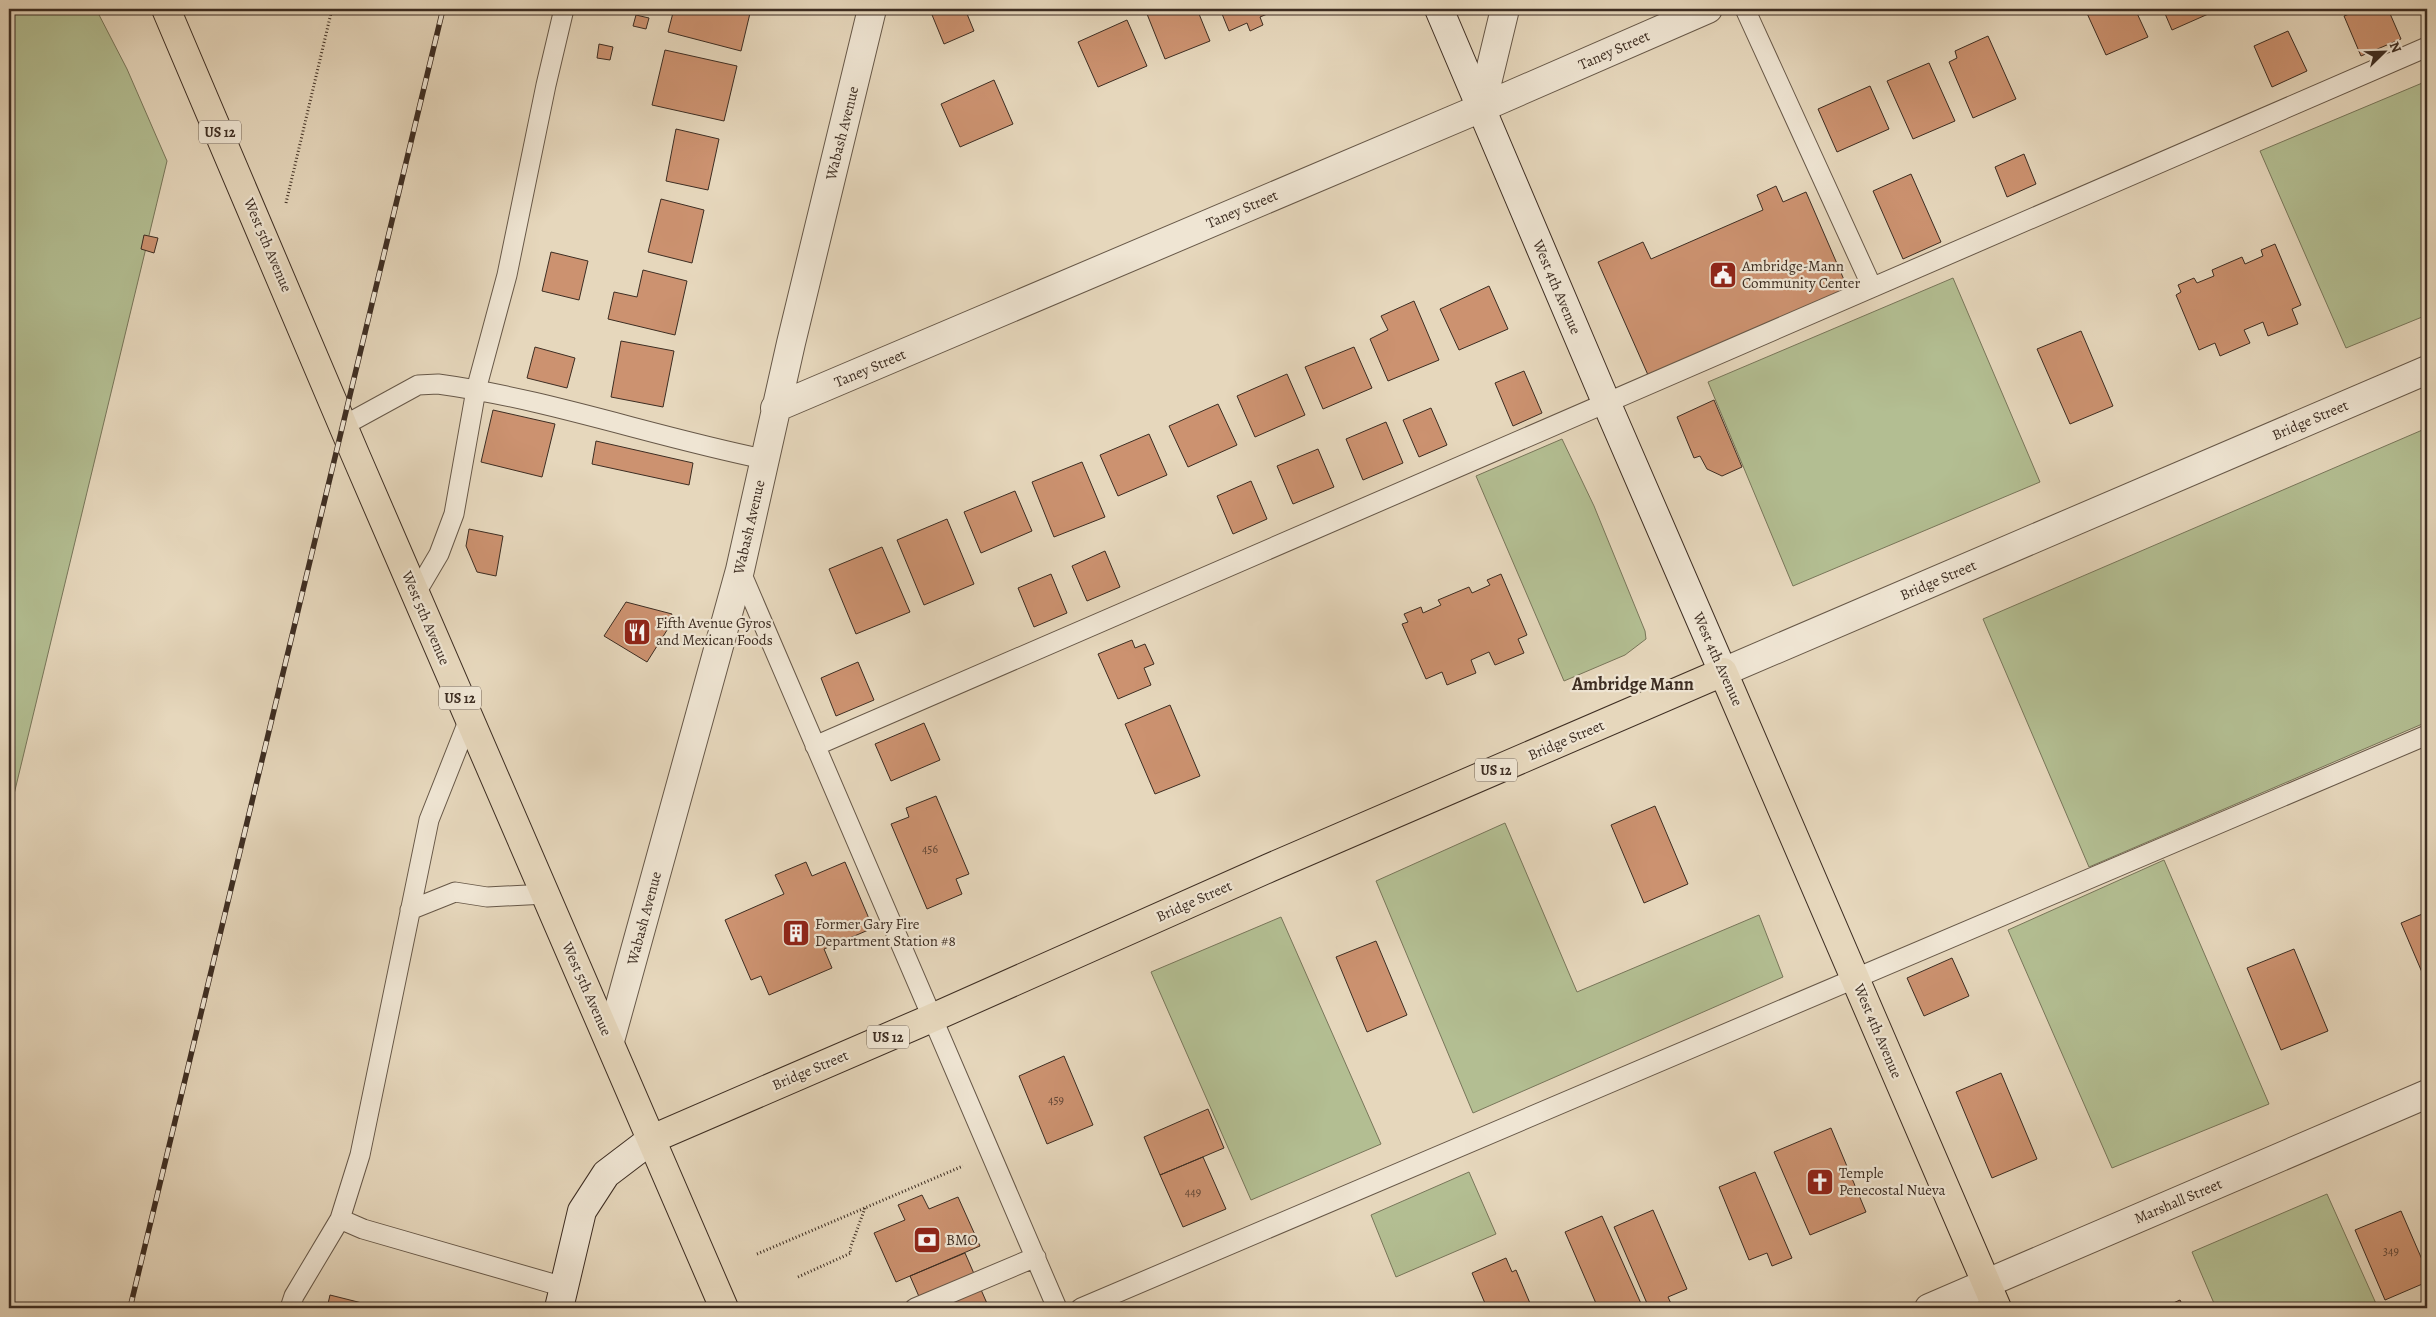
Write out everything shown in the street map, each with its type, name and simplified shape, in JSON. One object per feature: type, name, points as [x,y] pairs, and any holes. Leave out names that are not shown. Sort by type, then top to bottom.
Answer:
[{"type":"main road","name":"West 5th Avenue","points":[[166,9],[273,257],[343,426],[724,1308]]},
{"type":"main road","name":"West 4th Avenue","points":[[1723,672],[1992,1296]]},
{"type":"main road","name":"Bridge Street","points":[[652,1139],[932,1018],[1269,868],[1723,672]]},
{"type":"street","name":"Wabash Avenue","points":[[610,1042],[740,570],[775,408],[872,9]]},
{"type":"street","name":"West 4th Avenue","points":[[1438,9],[1723,672]]},
{"type":"street","points":[[1481,108],[1505,9]]},
{"type":"street","name":"Taney Street","points":[[775,408],[1481,108],[1708,9]]},
{"type":"street","name":"Bridge Street","points":[[1723,672],[2427,370]]},
{"type":"street","name":"Marshall Street","points":[[1930,1308],[1992,1296],[2427,1094]]},
{"type":"street","points":[[561,1298],[582,1210],[593,1191],[613,1167],[652,1139]]},
{"type":"lane","points":[[416,594],[439,554],[450,528],[476,390],[507,275],[546,85],[564,9]]},
{"type":"lane","points":[[1745,9],[1872,287]]},
{"type":"lane","points":[[815,746],[2427,48]]},
{"type":"lane","points":[[343,426],[418,385],[438,384],[476,390],[764,459]]},
{"type":"lane","points":[[740,570],[1057,1308]]},
{"type":"lane","points":[[290,1308],[294,1296],[340,1220],[360,1155],[429,820],[469,718]]},
{"type":"lane","points":[[1081,1308],[2427,735]]},
{"type":"lane","points":[[410,910],[455,892],[487,897],[546,894]]},
{"type":"lane","points":[[340,1220],[561,1298]]},
{"type":"lane","points":[[915,1308],[1036,1257]]},
{"type":"path","points":[[273,257],[332,9]]},
{"type":"path","points":[[757,1254],[991,1154]]},
{"type":"path","points":[[798,1277],[851,1253],[850,1249],[865,1208]]},
{"type":"green space","points":[[9,9],[96,9],[127,69],[167,161],[9,815]]},
{"type":"green space","points":[[2427,81],[2427,315],[2346,348],[2260,151]]},
{"type":"green space","points":[[1953,278],[2040,482],[1793,586],[1708,382]]},
{"type":"green space","points":[[2427,428],[2427,722],[2089,867],[1983,619]]},
{"type":"green space","points":[[1562,439],[1594,506],[1645,631],[1646,639],[1625,655],[1564,681],[1476,476]]},
{"type":"green space","points":[[1505,823],[1577,992],[1759,915],[1783,977],[1473,1113],[1376,881]]},
{"type":"green space","points":[[2164,860],[2269,1104],[2112,1168],[2008,930]]},
{"type":"green space","points":[[1281,917],[1381,1144],[1251,1200],[1151,972]]},
{"type":"green space","points":[[1469,1172],[1496,1234],[1396,1277],[1371,1215]]},
{"type":"green space","points":[[2327,1194],[2378,1308],[2216,1308],[2192,1252]]},
{"type":"building","points":[[674,9],[751,9],[741,51],[668,32]]},
{"type":"building","points":[[965,9],[974,31],[944,44],[930,10]]},
{"type":"building","points":[[1145,9],[1197,9],[1210,41],[1165,59]]},
{"type":"building","points":[[1220,9],[1277,10],[1260,17],[1263,25],[1250,31],[1247,23],[1229,31]]},
{"type":"building","points":[[2085,9],[2135,9],[2148,37],[2106,55]]},
{"type":"building","points":[[2163,9],[2214,9],[2215,11],[2172,30]]},
{"type":"building","points":[[2243,9],[2255,9],[2245,13]]},
{"type":"building","points":[[2362,9],[2388,9],[2401,39],[2361,56],[2344,16]]},
{"type":"building","points":[[636,15],[649,18],[646,29],[633,26]]},
{"type":"building","points":[[1127,20],[1147,66],[1098,87],[1078,42]]},
{"type":"building","points":[[2288,31],[2307,71],[2272,87],[2254,46]]},
{"type":"building","points":[[1988,36],[2016,99],[1973,118],[1949,62],[1957,58],[1955,51]]},
{"type":"building","points":[[599,44],[613,47],[610,60],[597,58]]},
{"type":"building","points":[[665,50],[737,66],[724,121],[652,105]]},
{"type":"building","points":[[1929,63],[1955,121],[1913,139],[1887,81]]},
{"type":"building","points":[[994,80],[1013,124],[960,147],[941,104]]},
{"type":"building","points":[[1870,86],[1889,129],[1837,152],[1818,109]]},
{"type":"building","points":[[676,129],[719,139],[708,190],[666,181]]},
{"type":"building","points":[[2024,154],[2036,184],[2007,197],[1995,167]]},
{"type":"building","points":[[1911,174],[1941,242],[1903,259],[1873,191]]},
{"type":"building","name":"Ambridge-Mann Community Center","points":[[1776,186],[1783,202],[1806,192],[1848,289],[1648,375],[1598,262],[1643,242],[1651,259],[1763,210],[1757,195]]},
{"type":"building","points":[[661,199],[704,210],[692,263],[648,252]]},
{"type":"building","points":[[144,235],[158,238],[154,253],[141,249]]},
{"type":"building","points":[[2275,244],[2301,305],[2292,309],[2298,324],[2268,336],[2263,322],[2244,330],[2250,343],[2220,356],[2215,343],[2199,350],[2176,295],[2181,292],[2178,285],[2194,278],[2197,283],[2214,276],[2212,270],[2242,257],[2245,264],[2263,256],[2261,250]]},
{"type":"building","points":[[551,252],[588,261],[579,300],[542,291]]},
{"type":"building","points":[[643,270],[687,281],[675,335],[608,319],[614,292],[637,297]]},
{"type":"building","points":[[1489,286],[1508,329],[1459,350],[1440,309]]},
{"type":"building","points":[[1414,301],[1439,360],[1388,381],[1370,339],[1388,330],[1381,316]]},
{"type":"building","points":[[2081,331],[2113,406],[2070,424],[2037,349]]},
{"type":"building","points":[[621,341],[674,351],[663,407],[611,397]]},
{"type":"building","points":[[535,347],[575,358],[567,388],[527,378]]},
{"type":"building","points":[[1354,347],[1372,388],[1323,409],[1305,367]]},
{"type":"building","points":[[1524,371],[1542,413],[1513,426],[1495,383]]},
{"type":"building","points":[[1287,374],[1305,415],[1255,437],[1237,396]]},
{"type":"building","points":[[1714,400],[1742,467],[1722,476],[1707,469],[1700,456],[1694,458],[1677,417]]},
{"type":"building","points":[[1218,404],[1237,445],[1188,467],[1169,426]]},
{"type":"building","points":[[1431,408],[1447,445],[1419,457],[1403,420]]},
{"type":"building","points":[[493,410],[555,424],[542,477],[481,462]]},
{"type":"building","points":[[1386,422],[1403,463],[1363,480],[1346,439]]},
{"type":"building","points":[[1149,434],[1167,475],[1118,496],[1100,455]]},
{"type":"building","points":[[596,441],[693,463],[689,485],[592,464]]},
{"type":"building","points":[[1318,449],[1334,487],[1293,504],[1277,466]]},
{"type":"building","points":[[1082,462],[1105,517],[1054,537],[1032,482]]},
{"type":"building","points":[[1251,481],[1267,519],[1233,534],[1217,496]]},
{"type":"building","points":[[1015,491],[1032,531],[981,553],[964,512]]},
{"type":"building","points":[[947,519],[974,584],[924,605],[897,540]]},
{"type":"building","points":[[469,529],[503,536],[496,576],[477,572],[466,546]]},
{"type":"building","points":[[882,547],[910,612],[856,634],[829,569]]},
{"type":"building","points":[[1105,551],[1120,587],[1087,601],[1072,566]]},
{"type":"building","points":[[1051,574],[1067,613],[1034,627],[1018,588]]},
{"type":"building","points":[[1501,574],[1527,635],[1518,639],[1524,653],[1495,665],[1489,652],[1471,660],[1476,673],[1447,685],[1442,672],[1426,679],[1402,624],[1408,622],[1404,614],[1421,607],[1423,613],[1441,605],[1438,600],[1469,587],[1472,593],[1490,585],[1487,580]]},
{"type":"building","name":"Fifth Avenue Gyros and Mexican Foods","points":[[626,602],[672,614],[669,627],[647,662],[604,636]]},
{"type":"building","points":[[1132,640],[1135,648],[1145,644],[1154,664],[1144,668],[1151,685],[1118,699],[1098,654]]},
{"type":"building","points":[[858,662],[874,700],[836,716],[821,678]]},
{"type":"building","points":[[1170,705],[1200,776],[1155,794],[1125,724]]},
{"type":"building","points":[[924,723],[940,760],[891,781],[875,744]]},
{"type":"building","points":[[936,796],[969,874],[956,879],[962,894],[927,909],[891,824],[909,817],[906,808]]},
{"type":"building","points":[[1655,806],[1688,884],[1644,903],[1611,825]]},
{"type":"building","name":"Former Gary Fire Department Station #8","points":[[806,862],[812,876],[845,862],[873,928],[824,949],[832,968],[769,995],[761,976],[751,980],[725,920],[784,894],[775,875]]},
{"type":"building","points":[[2427,912],[2427,984],[2401,923]]},
{"type":"building","points":[[1376,941],[1407,1015],[1367,1032],[1336,957]]},
{"type":"building","points":[[2294,949],[2328,1031],[2281,1050],[2247,968]]},
{"type":"building","points":[[1952,958],[1969,996],[1924,1016],[1907,978]]},
{"type":"building","points":[[1064,1056],[1093,1125],[1047,1144],[1019,1076]]},
{"type":"building","points":[[2001,1073],[2037,1159],[1992,1178],[1956,1092]]},
{"type":"building","points":[[1208,1109],[1224,1148],[1160,1175],[1144,1137]]},
{"type":"building","name":"Temple Penecostal Nueva","points":[[1831,1128],[1866,1212],[1810,1235],[1774,1152]]},
{"type":"building","points":[[1203,1157],[1226,1209],[1183,1227],[1160,1175]]},
{"type":"building","points":[[1755,1172],[1792,1258],[1772,1266],[1767,1253],[1749,1260],[1719,1187]]},
{"type":"building","name":"BMO","points":[[922,1195],[929,1209],[958,1197],[980,1246],[896,1282],[874,1233],[905,1220],[898,1205]]},
{"type":"building","points":[[1653,1210],[1687,1289],[1668,1297],[1673,1308],[1649,1308],[1614,1227]]},
{"type":"building","points":[[2401,1211],[2427,1271],[2427,1282],[2385,1300],[2355,1230]]},
{"type":"building","points":[[1602,1216],[1643,1308],[1598,1308],[1565,1232]]},
{"type":"building","points":[[965,1253],[989,1308],[924,1308],[910,1276]]},
{"type":"building","points":[[1506,1258],[1512,1272],[1516,1270],[1532,1308],[1487,1308],[1472,1273]]},
{"type":"building","points":[[330,1295],[382,1308],[327,1308]]},
{"type":"building","points":[[2180,1300],[2184,1308],[2162,1308]]},
{"type":"railway","points":[[130,1308],[443,9]]},
{"type":"place","name":"Ambridge-Mann Community Center","points":[[1723,275]]},
{"type":"place","name":"Fifth Avenue Gyros and Mexican Foods","points":[[637,632]]},
{"type":"place","name":"Former Gary Fire Department Station #8","points":[[796,933]]},
{"type":"place","name":"Temple Penecostal Nueva","points":[[1820,1182]]},
{"type":"place","name":"BMO","points":[[927,1240]]},
{"type":"district","name":"Ambridge Mann","points":[[1633,684]]}]
